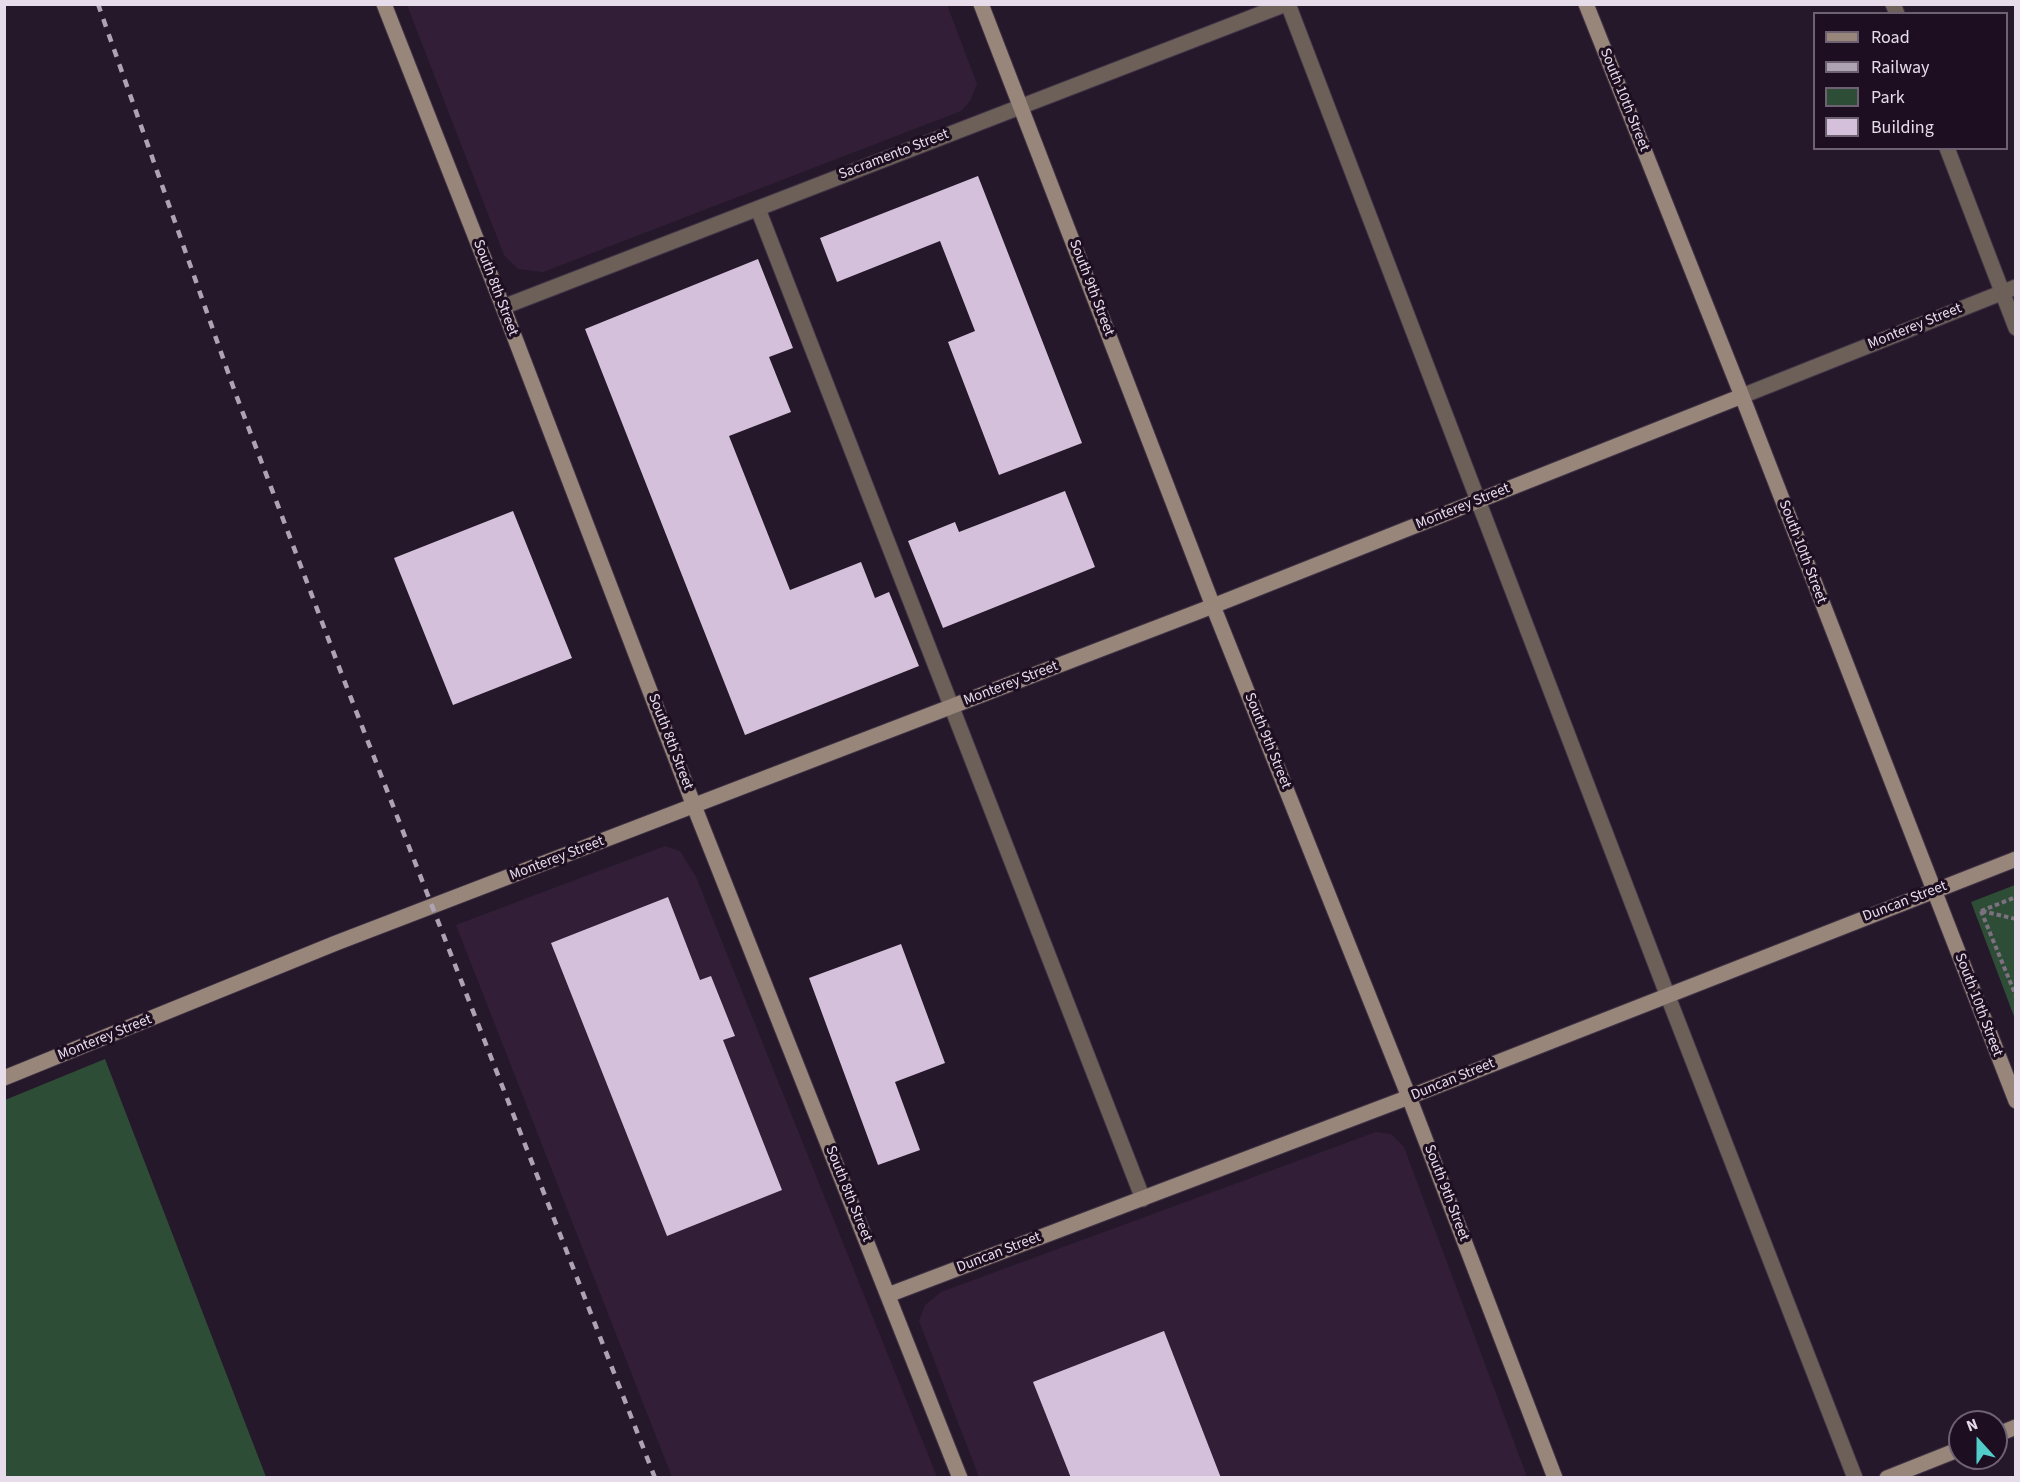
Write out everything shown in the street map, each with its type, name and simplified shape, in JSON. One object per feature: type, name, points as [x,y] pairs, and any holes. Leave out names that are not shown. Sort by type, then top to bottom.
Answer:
[{"type":"street","name":"South 8th Street","points":[[384,4],[694,806],[960,1478]]},
{"type":"street","name":"South 9th Street","points":[[981,4],[1213,606],[1409,1097],[1554,1478]]},
{"type":"street","name":"Sacramento Street","points":[[503,307],[1287,4]]},
{"type":"street","points":[[1287,4],[1855,1478]]},
{"type":"street","name":"South 10th Street","points":[[1586,4],[1742,396],[2016,1101]]},
{"type":"street","points":[[1948,150],[2008,290],[2016,328]]},
{"type":"street","points":[[758,208],[1143,1199]]},
{"type":"street","name":"Monterey Street","points":[[4,1078],[336,944],[1213,606],[2008,290]]},
{"type":"street","name":"Duncan Street","points":[[888,1295],[1409,1097],[2016,859]]},
{"type":"street","points":[[1887,1478],[1948,1454]]},
{"type":"path","points":[[1981,911],[2016,897]]},
{"type":"path","points":[[1981,911],[2016,919]]},
{"type":"path","points":[[1981,911],[2016,996]]},
{"type":"shaded area","points":[[407,5],[947,5],[977,84],[970,101],[961,111],[543,272],[518,269],[504,255]]},
{"type":"shaded area","points":[[665,846],[680,851],[696,877],[937,1477],[672,1477],[456,925]]},
{"type":"shaded area","points":[[1376,1132],[1391,1134],[1404,1147],[1527,1477],[979,1477],[919,1321],[925,1305],[941,1292]]},
{"type":"green space","points":[[2015,885],[2015,1019],[1971,902]]},
{"type":"green space","points":[[105,1059],[266,1477],[5,1477],[5,1100]]},
{"type":"building","points":[[978,176],[1082,443],[999,475],[948,342],[975,331],[940,241],[837,282],[820,238]]},
{"type":"building","points":[[758,259],[793,348],[769,357],[791,412],[729,436],[790,590],[861,562],[875,598],[889,592],[919,666],[745,735],[585,329]]},
{"type":"building","points":[[1065,491],[1095,567],[943,628],[908,541],[955,522],[959,532]]},
{"type":"building","points":[[513,511],[572,658],[453,705],[394,558]]},
{"type":"building","points":[[668,897],[700,980],[711,976],[735,1036],[723,1040],[782,1190],[667,1236],[551,943]]},
{"type":"building","points":[[901,944],[945,1063],[895,1082],[920,1150],[878,1165],[809,978]]},
{"type":"building","points":[[1164,1331],[1221,1478],[1071,1478],[1033,1382]]},
{"type":"railway","points":[[98,4],[235,392],[342,675],[655,1478]]}]
